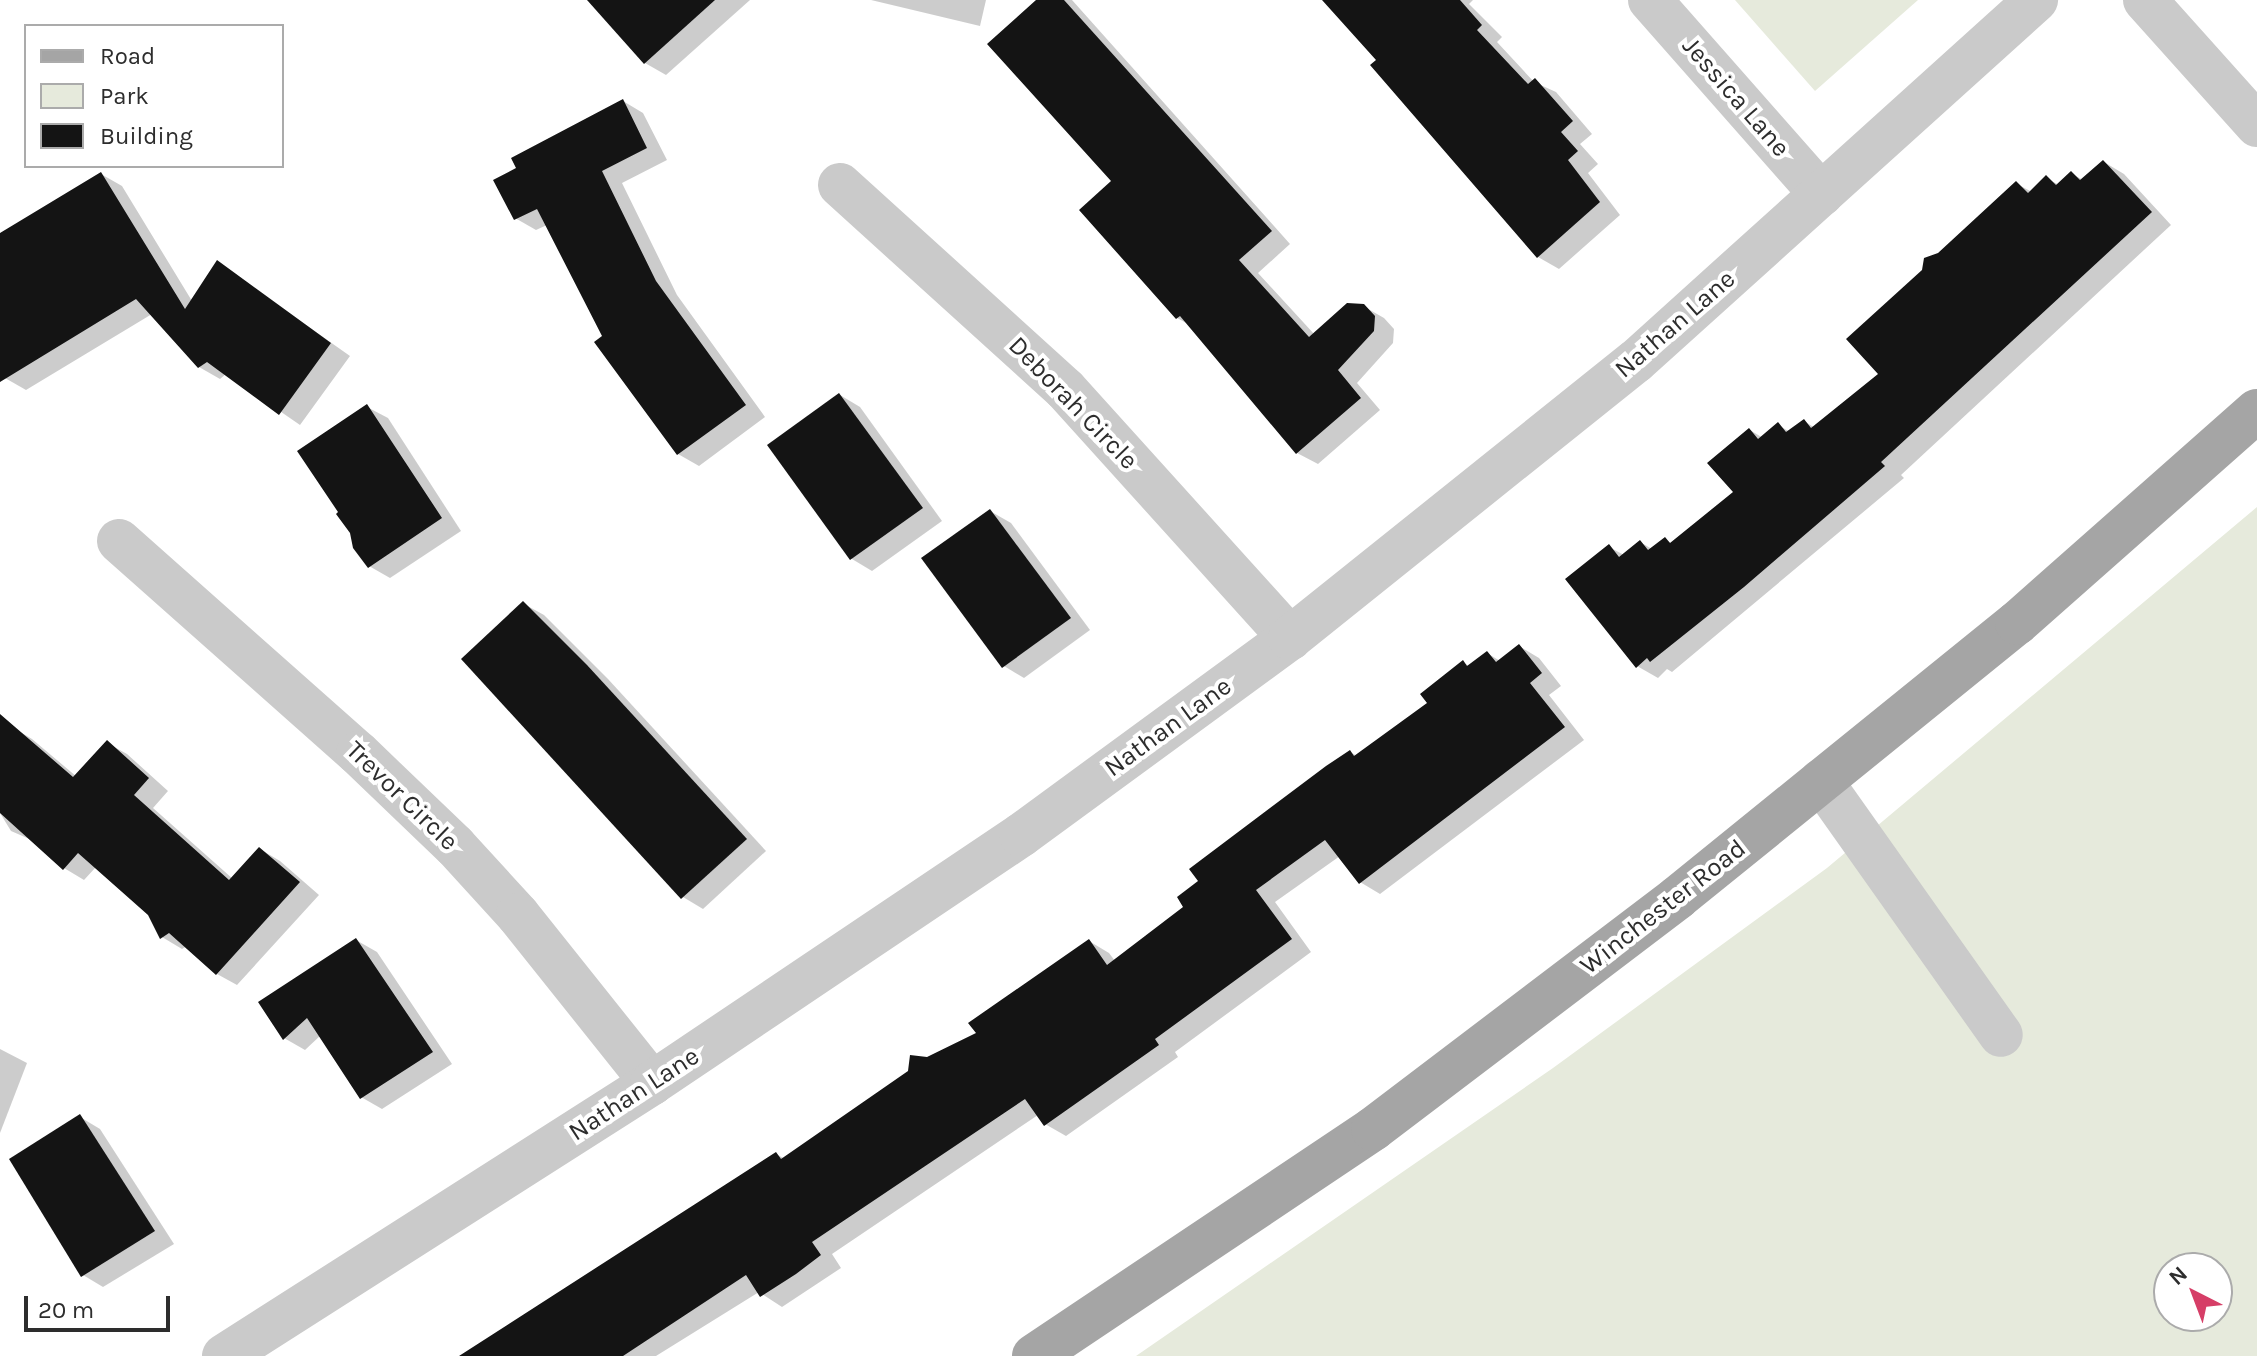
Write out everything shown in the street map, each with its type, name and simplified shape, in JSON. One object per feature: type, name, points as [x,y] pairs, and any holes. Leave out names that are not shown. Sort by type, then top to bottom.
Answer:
[{"type":"main road","name":"Winchester Road","points":[[1034,1356],[1373,1129],[1677,898],[2017,623],[2257,411]]},
{"type":"street","name":"Jessica Lane","points":[[1650,0],[1821,194]]},
{"type":"street","name":"Nathan Lane","points":[[224,1356],[652,1083],[1021,835],[1290,638],[1636,361],[2036,0]]},
{"type":"street","points":[[2145,0],[2257,125]]},
{"type":"street","name":"Deborah Circle","points":[[840,185],[1065,389],[1290,638]]},
{"type":"street","name":"Trevor Circle","points":[[119,541],[358,753],[455,846],[518,915],[652,1083]]},
{"type":"street","points":[[1821,781],[2001,1035]]},
{"type":"green space","points":[[1735,0],[1918,0],[1815,91]]},
{"type":"green space","points":[[2257,507],[2257,1356],[1136,1356],[1553,1068],[1827,868]]},
{"type":"building","points":[[587,0],[715,0],[644,64]]},
{"type":"building","points":[[1036,0],[1064,0],[1272,231],[1239,260],[1309,337],[1347,303],[1364,304],[1375,316],[1374,331],[1338,370],[1361,398],[1296,454],[1180,316],[1176,319],[1079,210],[1111,181],[987,44]]},
{"type":"building","points":[[1322,0],[1460,0],[1482,25],[1477,30],[1528,84],[1535,78],[1573,121],[1561,132],[1578,151],[1568,160],[1600,202],[1537,258],[1370,65],[1376,60]]},
{"type":"building","points":[[623,99],[647,148],[602,171],[656,281],[746,405],[677,455],[594,342],[602,336],[537,209],[514,220],[493,180],[516,168],[511,158]]},
{"type":"building","points":[[2103,160],[2152,212],[1881,462],[1885,466],[1744,587],[1650,662],[1647,658],[1636,668],[1565,579],[1609,544],[1619,557],[1640,540],[1648,550],[1665,537],[1670,543],[1733,492],[1707,463],[1749,428],[1758,439],[1778,422],[1786,432],[1804,419],[1811,428],[1878,374],[1846,339],[1922,270],[1924,258],[1938,253],[2016,181],[2028,193],[2046,175],[2056,185],[2071,171],[2080,180]]},
{"type":"building","points":[[101,172],[185,309],[217,260],[331,343],[279,415],[207,362],[198,368],[136,299],[0,382],[0,233]]},
{"type":"building","points":[[839,393],[923,508],[850,560],[767,445]]},
{"type":"building","points":[[367,404],[442,518],[368,568],[353,548],[350,533],[336,514],[338,512],[297,451]]},
{"type":"building","points":[[990,509],[1071,618],[1002,668],[921,558]]},
{"type":"building","points":[[523,601],[587,665],[747,839],[681,899],[461,659]]},
{"type":"building","points":[[1519,644],[1542,673],[1530,683],[1565,727],[1359,884],[1325,840],[1256,890],[1292,939],[1155,1039],[1159,1045],[1044,1126],[1025,1099],[812,1242],[821,1255],[796,1274],[760,1297],[746,1275],[623,1356],[459,1356],[776,1152],[781,1159],[908,1071],[910,1055],[927,1057],[976,1033],[968,1023],[1089,939],[1107,965],[1183,907],[1177,897],[1198,881],[1189,869],[1326,766],[1350,750],[1354,756],[1427,703],[1420,694],[1463,660],[1467,666],[1487,651],[1496,662]]},
{"type":"building","points":[[0,714],[73,777],[107,740],[149,778],[134,795],[229,880],[259,847],[300,882],[216,975],[169,933],[160,939],[148,915],[78,853],[63,870],[0,813]]},
{"type":"building","points":[[356,938],[433,1052],[360,1099],[307,1018],[283,1040],[258,1002]]},
{"type":"building","points":[[80,1114],[155,1231],[81,1277],[9,1159]]}]
